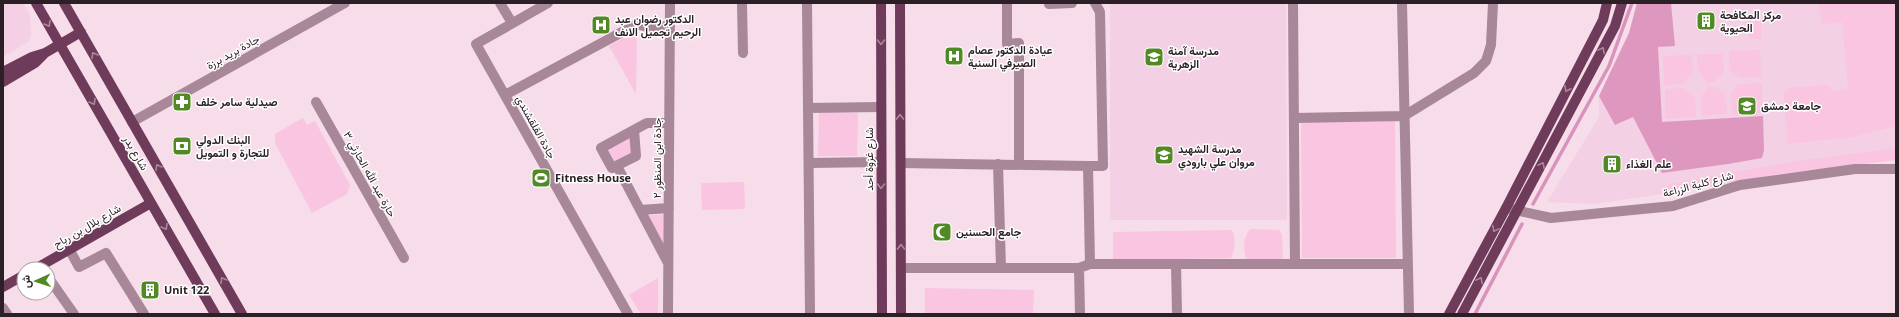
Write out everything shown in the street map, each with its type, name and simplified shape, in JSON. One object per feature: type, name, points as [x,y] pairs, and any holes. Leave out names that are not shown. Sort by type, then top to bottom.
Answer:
[{"type":"main road","name":"شارع بدر","points":[[36,3],[215,314]]},
{"type":"main road","name":"شارع بدر","points":[[64,3],[242,314]]},
{"type":"main road","name":"شارع غزوة أحد","points":[[881,3],[882,314]]},
{"type":"main road","points":[[900,3],[901,314]]},
{"type":"main road","points":[[1449,314],[1506,208],[1603,20],[1607,3]]},
{"type":"main road","points":[[1462,314],[1615,26],[1622,3]]},
{"type":"main road","points":[[3,72],[25,60],[45,53],[81,32]]},
{"type":"main road","points":[[3,82],[35,63],[45,53]]},
{"type":"main road","name":"شارع بلال بن رباح","points":[[50,261],[151,203]]},
{"type":"main road","points":[[3,287],[16,280]]},
{"type":"street","name":"جادة بريد برزة","points":[[132,122],[345,3]]},
{"type":"street","points":[[500,3],[512,23]]},
{"type":"street","name":"جادة القلقشندي","points":[[548,3],[476,44],[628,314]]},
{"type":"street","points":[[742,3],[743,52]]},
{"type":"street","points":[[807,3],[810,314]]},
{"type":"street","points":[[1007,3],[1007,44],[1019,43],[1019,165]]},
{"type":"street","points":[[1049,4],[1072,3]]},
{"type":"street","points":[[901,163],[1103,166],[1100,12],[1095,3]]},
{"type":"street","points":[[1293,3],[1295,264]]},
{"type":"street","points":[[1402,3],[1409,314]]},
{"type":"street","points":[[1294,118],[1404,116],[1474,73],[1486,61],[1491,45],[1493,3]]},
{"type":"street","name":"جادة ابن المنظور ٢","points":[[668,314],[669,5]]},
{"type":"street","points":[[505,95],[637,24],[647,27],[670,26]]},
{"type":"street","name":"حارة عبد الله الحارثي ٣","points":[[316,102],[404,258]]},
{"type":"street","points":[[808,108],[881,107]]},
{"type":"street","points":[[634,130],[636,156],[612,168],[601,148],[634,130],[647,123],[669,123]]},
{"type":"street","points":[[809,163],[881,162]]},
{"type":"street","points":[[998,164],[1001,268]]},
{"type":"street","points":[[617,166],[669,265]]},
{"type":"street","points":[[1088,166],[1090,264]]},
{"type":"street","name":"شارع كلية الزراعة","points":[[1506,208],[1551,218],[1673,206],[1740,185],[1855,169],[1896,168]]},
{"type":"street","points":[[640,210],[669,208]]},
{"type":"street","points":[[69,249],[79,268],[106,253],[144,314]]},
{"type":"street","points":[[901,268],[1079,268],[1090,264],[1408,264]]},
{"type":"street","points":[[1176,264],[1177,314]]},
{"type":"street","points":[[1079,268],[1080,314]]},
{"type":"street","points":[[56,288],[74,314]]},
{"type":"street","points":[[3,308],[7,314]]},
{"type":"shaded area","points":[[3,3],[23,3],[30,14],[31,35],[29,41],[3,57]]},
{"type":"shaded area","points":[[1110,3],[1286,3],[1287,220],[1110,220]]},
{"type":"shaded area","name":"جامعة دمشق","points":[[1637,3],[1896,3],[1896,160],[1786,173],[1595,204],[1547,202],[1599,117],[1599,96],[1629,33]]},
{"type":"shaded area","points":[[1637,3],[1671,3],[1675,46],[1658,47],[1662,122],[1763,116],[1764,150],[1762,158],[1662,173],[1633,117],[1615,125],[1599,96],[1629,33]]},
{"type":"shaded area","points":[[1818,3],[1896,3],[1896,126],[1853,137],[1787,144],[1784,91],[1788,88],[1827,85],[1834,91],[1848,88],[1842,22],[1822,24]]},
{"type":"shaded area","points":[[1761,17],[1761,39],[1750,39],[1744,19]]},
{"type":"shaded area","points":[[637,30],[636,94],[609,46]]},
{"type":"shaded area","points":[[1760,50],[1761,77],[1740,78],[1730,70],[1729,51]]},
{"type":"shaded area","points":[[1697,54],[1723,54],[1724,72],[1715,82],[1707,83],[1698,70]]},
{"type":"shaded area","points":[[1692,55],[1693,72],[1683,84],[1664,85],[1663,56]]},
{"type":"shaded area","points":[[1759,83],[1762,85],[1762,111],[1759,113],[1732,115],[1731,95],[1738,84]]},
{"type":"shaded area","points":[[1708,87],[1717,87],[1725,95],[1727,114],[1702,116],[1701,97]]},
{"type":"shaded area","points":[[1683,88],[1695,97],[1696,115],[1694,117],[1666,119],[1665,89]]},
{"type":"shaded area","points":[[819,112],[858,113],[857,156],[818,156]]},
{"type":"shaded area","points":[[303,118],[307,125],[315,121],[350,185],[347,194],[312,213],[275,143],[275,134]]},
{"type":"shaded area","points":[[1395,121],[1396,258],[1302,258],[1301,122]]},
{"type":"shaded area","points":[[631,133],[633,155],[612,165],[603,148]]},
{"type":"shaded area","points":[[1896,148],[1896,160],[1786,173],[1662,194],[1670,184],[1785,163]]},
{"type":"shaded area","points":[[744,182],[745,209],[702,210],[701,183]]},
{"type":"shaded area","points":[[668,214],[666,253],[645,216]]},
{"type":"shaded area","points":[[1251,229],[1279,230],[1282,235],[1283,258],[1277,261],[1246,259],[1244,243],[1246,235]]},
{"type":"shaded area","points":[[1232,230],[1234,244],[1231,258],[1113,260],[1113,232]]},
{"type":"shaded area","points":[[658,278],[658,314],[641,314],[629,295]]},
{"type":"shaded area","points":[[925,288],[1034,290],[1033,314],[925,314]]},
{"type":"waterway","points":[[1533,204],[1609,66],[1632,3]]},
{"type":"waterway","points":[[1475,314],[1522,224]]},
{"type":"place","name":"مركز المكافحة الحيوية","points":[[1706,21]]},
{"type":"place","name":"الدكتور رضوان عبد الرحيم تجميل الانف","points":[[601,25]]},
{"type":"place","name":"عيادة الدكتور عصام الصيرفي السنية","points":[[954,56]]},
{"type":"place","name":"مدرسة آمنة الزهرية","points":[[1154,57]]},
{"type":"place","name":"صيدلية سامر خلف","points":[[182,102]]},
{"type":"place","name":"جامعة دمشق","points":[[1747,106]]},
{"type":"place","name":"البنك الدولي للتجارة و التمويل","points":[[182,146]]},
{"type":"place","name":"مدرسة الشهيد مروان علي بارودي","points":[[1164,155]]},
{"type":"place","name":"علم الغذاء","points":[[1612,164]]},
{"type":"place","name":"Fitness House","points":[[541,178]]},
{"type":"place","name":"جامع الحسنين","points":[[942,232]]},
{"type":"place","name":"Unit 122","points":[[150,290]]}]
